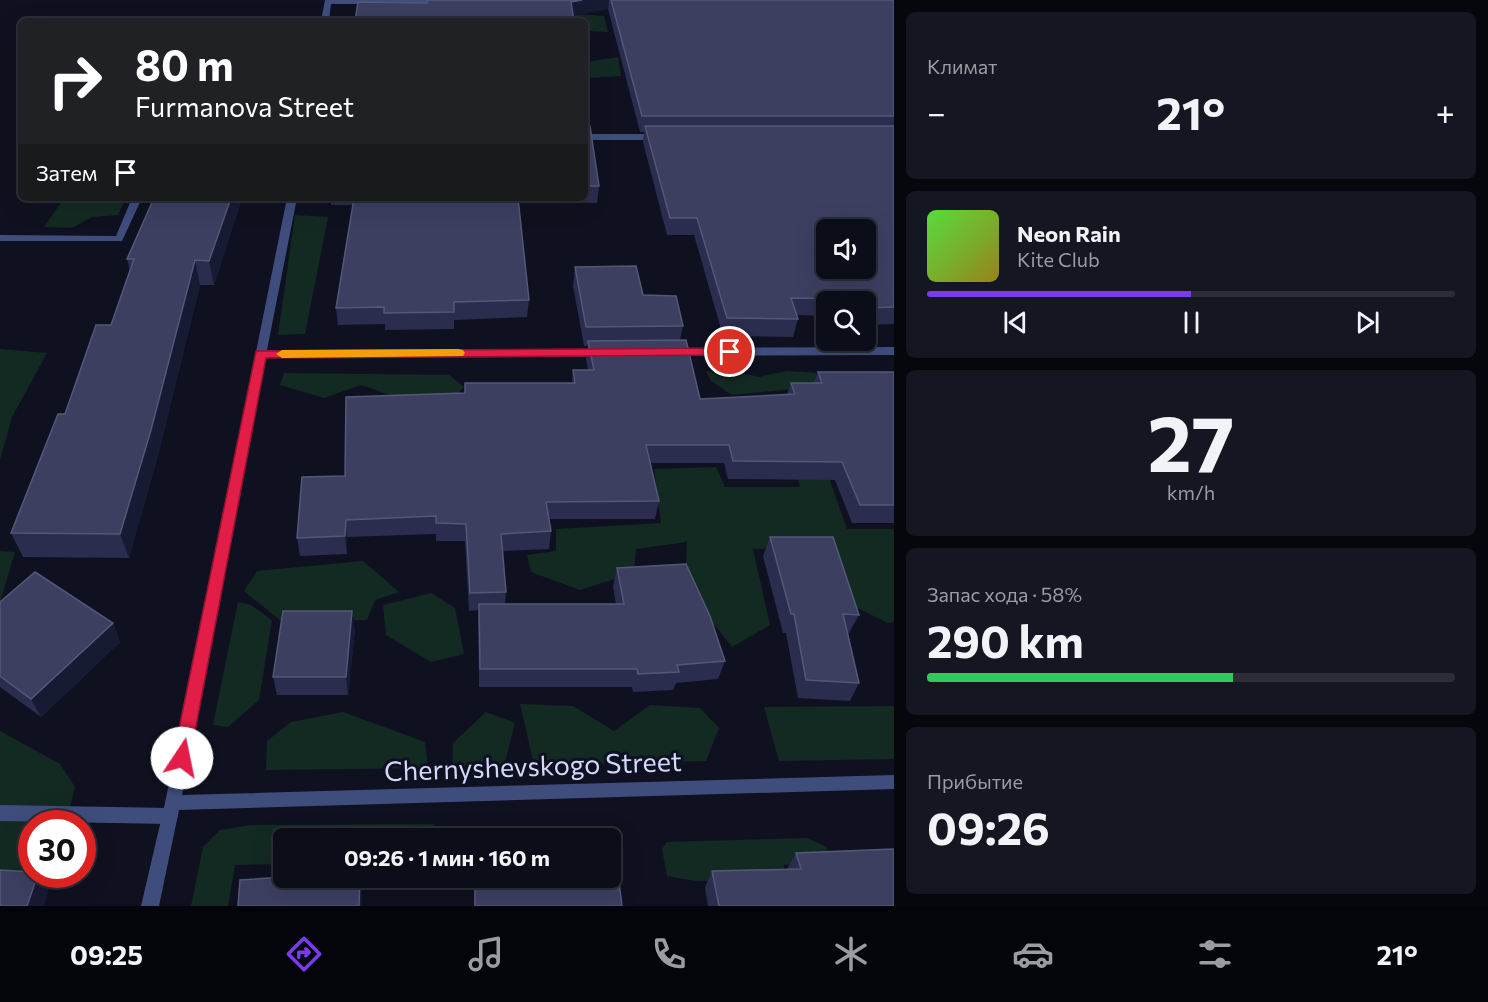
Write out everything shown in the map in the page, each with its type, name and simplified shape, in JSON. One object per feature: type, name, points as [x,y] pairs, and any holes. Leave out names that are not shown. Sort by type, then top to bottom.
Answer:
[{"type":"street","points":[[325,18],[328,1],[446,2]]},
{"type":"street","points":[[588,137],[668,137]]},
{"type":"street","points":[[0,238],[119,240],[136,201]]},
{"type":"street","points":[[150,906],[291,201]]},
{"type":"street","points":[[667,352],[894,351]]},
{"type":"street","points":[[260,354],[607,352]]},
{"type":"street","name":"Chernyshevskogo Street","points":[[0,813],[171,810],[894,782]]},
{"type":"green space","points":[[539,11],[604,16],[608,32],[589,31],[588,18],[561,18]]},
{"type":"green space","points":[[618,57],[621,76],[589,78],[590,94],[588,94],[588,62]]},
{"type":"green space","points":[[62,201],[124,202],[118,215],[92,217],[72,228],[44,227]]},
{"type":"green space","points":[[295,215],[328,217],[305,334],[278,335]]},
{"type":"green space","points":[[0,349],[47,353],[12,417],[0,460]]},
{"type":"green space","points":[[706,371],[737,372],[759,377],[787,371],[819,373],[824,386],[732,395],[711,381]]},
{"type":"green space","points":[[284,373],[449,375],[464,387],[456,395],[399,398],[361,385],[324,398],[280,385]]},
{"type":"green space","points":[[787,438],[829,478],[847,529],[894,529],[894,622],[888,623],[851,605],[828,547],[753,549],[770,625],[732,647],[685,588],[687,542],[636,549],[634,573],[580,590],[531,572],[527,555],[556,551],[556,529],[661,523],[654,469],[716,467],[725,487],[800,487]]},
{"type":"green space","points":[[0,551],[15,552],[0,602]]},
{"type":"green space","points":[[363,561],[399,592],[375,600],[367,620],[281,621],[244,591],[257,571]]},
{"type":"green space","points":[[431,593],[455,608],[464,654],[431,662],[386,635],[383,605]]},
{"type":"green space","points":[[238,602],[251,605],[272,620],[259,700],[228,727],[213,725]]},
{"type":"green space","points":[[520,704],[573,706],[614,731],[650,705],[700,708],[719,728],[706,761],[534,765]]},
{"type":"green space","points":[[894,706],[894,759],[779,761],[764,707]]},
{"type":"green space","points":[[343,712],[425,742],[428,768],[266,770],[267,741],[291,722]]},
{"type":"green space","points":[[486,712],[515,723],[504,766],[452,767],[453,743]]},
{"type":"green space","points":[[0,731],[60,764],[75,787],[69,810],[18,810],[18,871],[0,871]]},
{"type":"green space","points":[[433,824],[438,828],[273,828],[273,864],[235,865],[228,906],[191,906],[203,847],[220,830],[251,825]]},
{"type":"green space","points":[[807,838],[827,847],[826,862],[784,865],[785,880],[696,881],[667,876],[662,849],[667,842]]},
{"type":"building","points":[[427,0],[582,0],[571,2],[574,18],[355,18],[358,2],[427,3]]},
{"type":"building","points":[[611,0],[894,0],[894,116],[642,116]]},
{"type":"building","points":[[588,125],[590,126],[599,186],[588,186]]},
{"type":"building","points":[[645,126],[894,126],[894,307],[876,308],[876,291],[816,291],[816,298],[791,298],[798,319],[727,318],[697,218],[670,218]]},
{"type":"building","points":[[153,201],[230,201],[209,261],[195,260],[151,430],[120,534],[11,533],[58,414],[65,414],[96,325],[111,325],[134,259],[127,259]]},
{"type":"building","points":[[354,201],[518,201],[529,300],[454,302],[454,312],[384,313],[384,307],[336,308]]},
{"type":"building","points":[[636,266],[643,295],[676,296],[683,326],[586,327],[575,267]]},
{"type":"building","points":[[686,340],[700,399],[795,394],[791,383],[822,383],[818,372],[894,372],[894,505],[860,505],[842,462],[733,461],[729,445],[646,445],[659,501],[546,502],[551,531],[501,534],[506,592],[470,593],[466,524],[436,523],[436,516],[346,520],[345,536],[297,538],[302,477],[345,476],[346,397],[465,393],[465,383],[575,383],[573,370],[594,370],[588,341]]},
{"type":"building","points":[[770,537],[833,537],[859,615],[843,614],[859,683],[806,680],[794,614],[791,614]]},
{"type":"building","points":[[686,564],[710,616],[725,661],[677,665],[679,672],[638,674],[637,669],[480,669],[479,604],[624,604],[617,568]]},
{"type":"building","points":[[35,572],[113,623],[31,699],[0,676],[0,602]]},
{"type":"building","points":[[283,611],[352,611],[346,677],[273,677]]},
{"type":"building","points":[[894,849],[894,906],[719,906],[712,871],[801,869],[796,853]]},
{"type":"building","points":[[0,870],[18,871],[18,888],[33,888],[27,906],[0,906]]},
{"type":"building","points":[[273,878],[273,888],[360,888],[359,906],[238,906],[240,880]]},
{"type":"building","points":[[475,888],[620,888],[622,906],[475,906]]},
{"type":"slow traffic","points":[[282,354],[458,353]]},
{"type":"route","points":[[182,758],[260,354],[730,352]]}]
